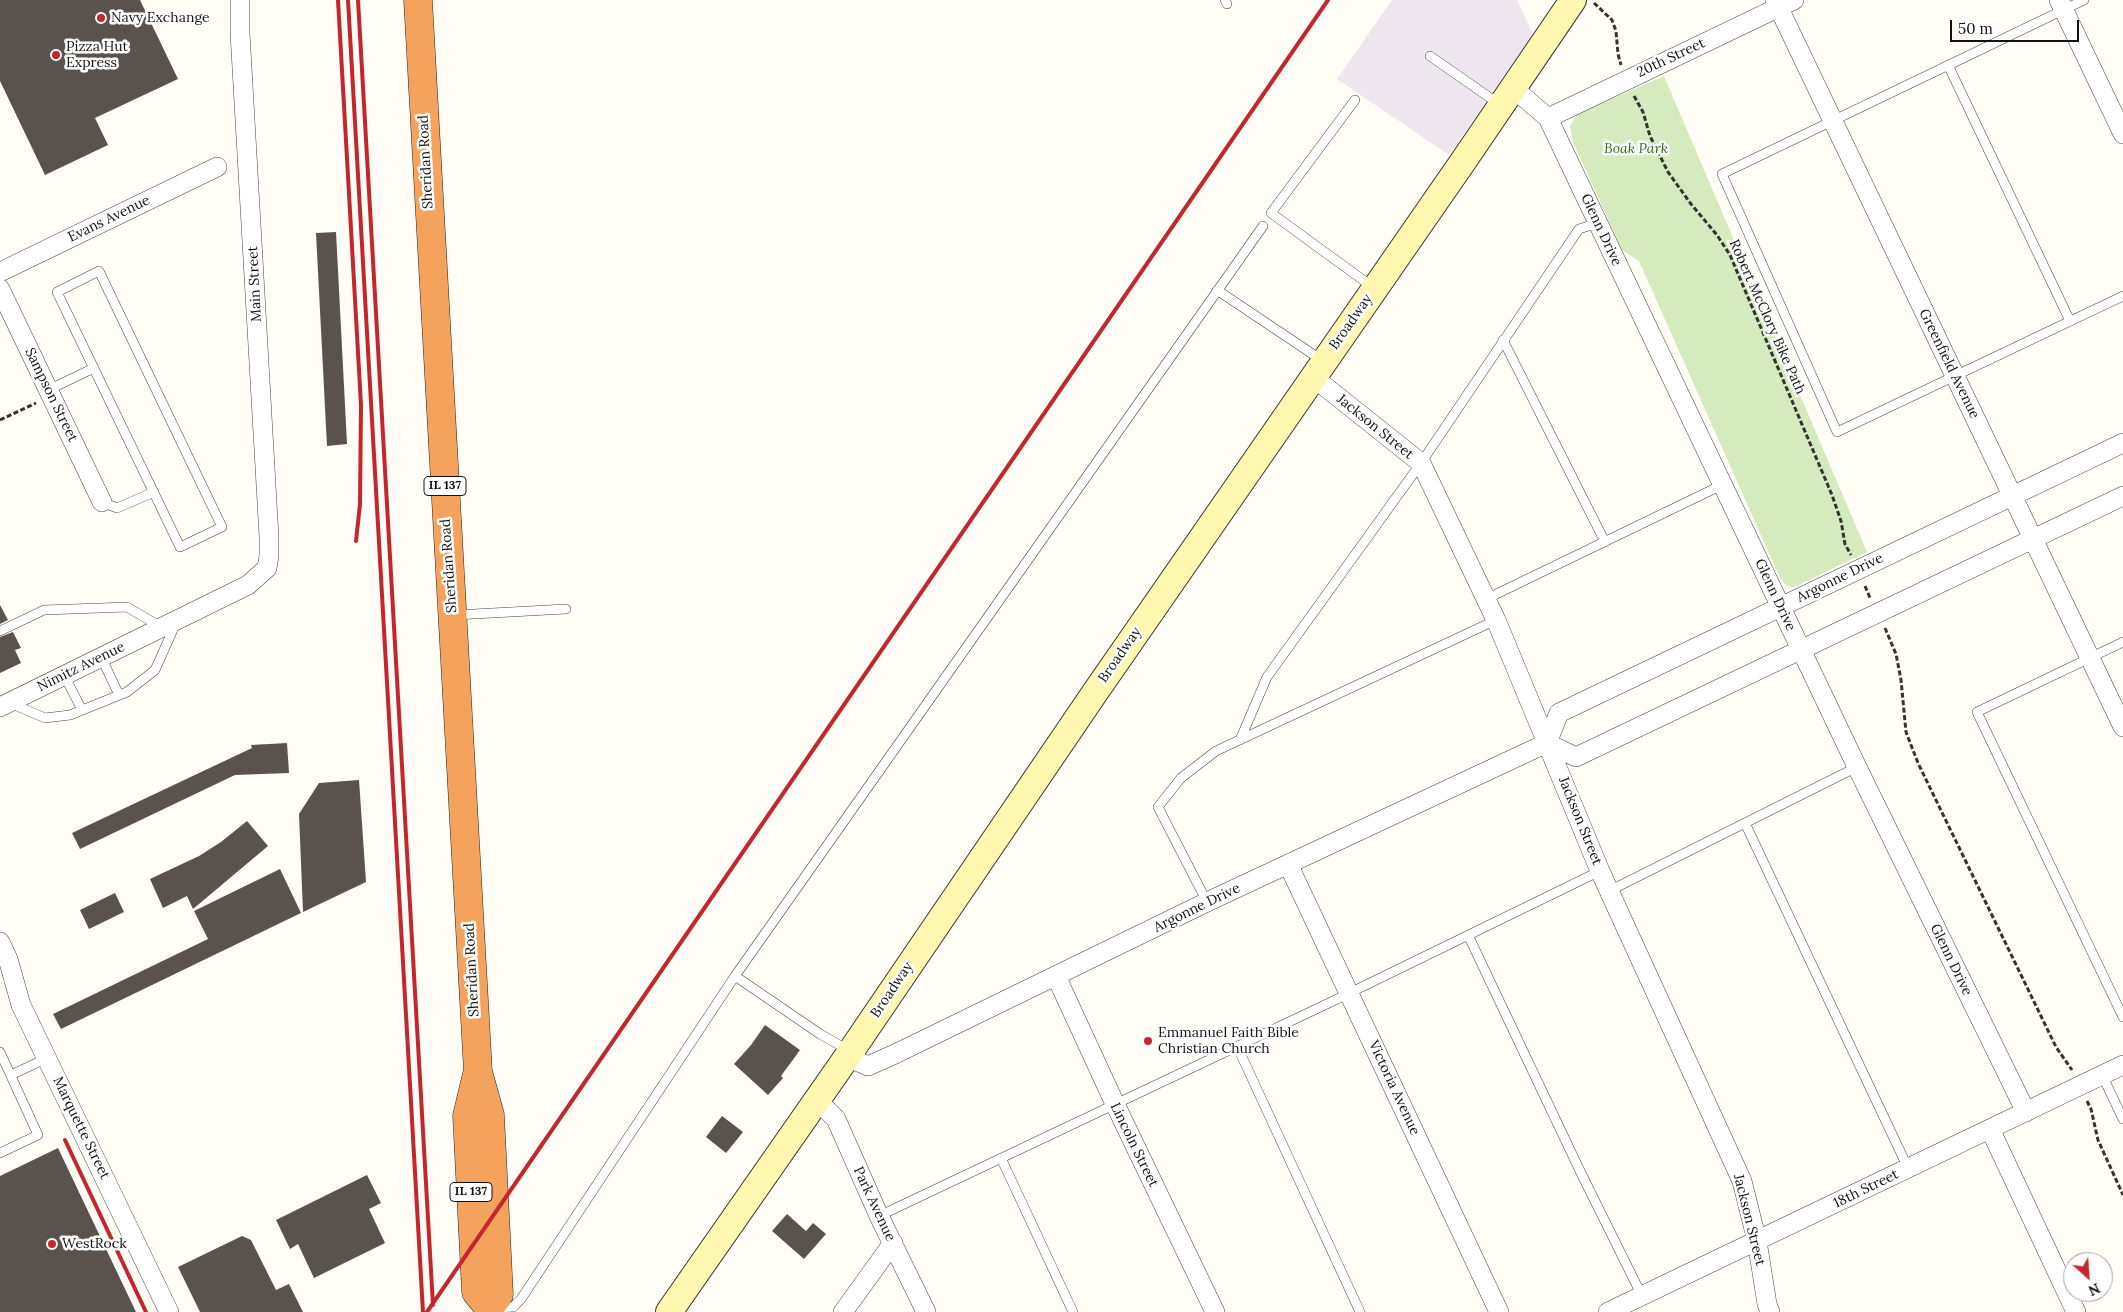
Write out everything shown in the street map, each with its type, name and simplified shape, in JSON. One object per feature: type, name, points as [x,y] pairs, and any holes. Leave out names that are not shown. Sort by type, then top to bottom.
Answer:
[{"type":"highway","name":"Sheridan Road","points":[[418,0],[478,1072],[490,1114],[499,1295],[489,1310]]},
{"type":"street","name":"Main Street","points":[[240,0],[267,507],[269,556],[267,568]]},
{"type":"street","name":"Broadway","points":[[669,1312],[817,1100],[1374,288],[1508,97],[1582,0]]},
{"type":"street","name":"20th Street","points":[[1548,118],[1783,2]]},
{"type":"street","name":"Greenfield Avenue","points":[[1783,2],[1833,121],[2123,728]]},
{"type":"street","points":[[2061,5],[2123,134]]},
{"type":"street","name":"Glenn Drive","points":[[1508,97],[1548,118],[1780,607],[2026,1112]]},
{"type":"street","name":"Evans Avenue","points":[[0,272],[217,167]]},
{"type":"street","name":"Sampson Street","points":[[0,289],[102,502]]},
{"type":"street","name":"Jackson Street","points":[[1318,369],[1421,463],[1496,620],[1600,871],[1742,1181],[1758,1241],[1766,1304],[1770,1312]]},
{"type":"street","name":"Argonne Drive","points":[[848,1054],[868,1066],[1207,902],[1548,743],[1560,713],[2123,443]]},
{"type":"street","points":[[1548,743],[1576,757],[2123,496]]},
{"type":"street","name":"Nimitz Avenue","points":[[4,704],[248,585],[267,568]]},
{"type":"street","name":"Victoria Avenue","points":[[1288,864],[1500,1312]]},
{"type":"street","name":"Marquette Street","points":[[3,958],[22,1005],[169,1312]]},
{"type":"street","name":"Lincoln Street","points":[[1056,976],[1215,1312]]},
{"type":"street","name":"18th Street","points":[[1608,1312],[2123,1065]]},
{"type":"street","name":"Park Avenue","points":[[817,1100],[836,1119],[879,1216],[926,1312]]},
{"type":"street","points":[[1990,1129],[2076,1312]]},
{"type":"street","points":[[843,1312],[892,1243]]},
{"type":"lane","points":[[2084,0],[2061,5],[1948,65],[1722,174],[1837,432],[2123,296]]},
{"type":"lane","points":[[1430,56],[1508,97]]},
{"type":"lane","points":[[1948,65],[2070,321]]},
{"type":"lane","points":[[1355,100],[1271,213],[1374,288]]},
{"type":"lane","points":[[1240,740],[1267,677],[1421,463],[1579,229],[1598,223]]},
{"type":"lane","points":[[489,1310],[513,1307],[521,1299],[735,976],[1263,226]]},
{"type":"lane","points":[[99,272],[222,527],[180,547],[154,492],[57,292],[99,272]]},
{"type":"lane","points":[[1217,290],[1318,369]]},
{"type":"lane","points":[[1503,340],[1605,542]]},
{"type":"lane","points":[[50,393],[94,368]]},
{"type":"lane","points":[[1486,599],[1722,485]]},
{"type":"lane","points":[[102,502],[117,508],[154,492]]},
{"type":"lane","points":[[0,631],[44,610],[127,607],[161,627]]},
{"type":"lane","points":[[453,616],[566,610]]},
{"type":"lane","points":[[4,704],[45,718],[70,716],[126,692],[155,670],[178,618]]},
{"type":"lane","points":[[1207,902],[1158,807],[1181,778],[1216,751],[1496,620]]},
{"type":"lane","points":[[2123,642],[1977,712],[2123,1017]]},
{"type":"lane","points":[[101,656],[119,695]]},
{"type":"lane","points":[[64,675],[82,710]]},
{"type":"lane","points":[[1610,891],[1857,767]]},
{"type":"lane","points":[[1745,823],[1908,1168]]},
{"type":"lane","points":[[879,1216],[1349,993],[1600,871]]},
{"type":"lane","points":[[1468,935],[1642,1296]]},
{"type":"lane","points":[[735,976],[848,1054]]},
{"type":"lane","points":[[1238,1046],[1360,1312]]},
{"type":"lane","points":[[0,1052],[38,1134],[0,1153]]},
{"type":"lane","points":[[11,1075],[47,1058]]},
{"type":"lane","points":[[2102,1075],[2123,1119]]},
{"type":"lane","points":[[1001,1158],[1073,1312]]},
{"type":"path","points":[[1582,0],[1612,20],[1616,31],[1618,54],[1623,73]]},
{"type":"path","name":"Robert McClory Bike Path","points":[[1637,100],[1644,112],[1650,136],[1668,172],[1730,255],[1832,495],[1841,521],[1845,544],[1852,557]]},
{"type":"path","points":[[0,420],[50,393]]},
{"type":"path","points":[[1861,577],[1872,603]]},
{"type":"path","points":[[1885,627],[1896,654],[1901,680],[1906,732],[1918,763],[2056,1047],[2072,1069]]},
{"type":"path","points":[[2091,1109],[2098,1140],[2123,1195]]},
{"type":"shaded area","points":[[1392,0],[1517,0],[1533,34],[1449,155],[1337,79]]},
{"type":"green space","name":"Boak Park","points":[[1664,76],[1867,552],[1794,587],[1787,586],[1780,578],[1639,261],[1622,250],[1573,142],[1570,126],[1577,114]]},
{"type":"building","points":[[0,0],[140,0],[178,79],[95,118],[108,145],[45,175],[0,81]]},
{"type":"building","points":[[336,232],[347,444],[327,446],[316,233]]},
{"type":"building","points":[[0,605],[8,620],[0,624]]},
{"type":"building","points":[[13,632],[21,648],[15,650],[21,663],[0,673],[0,637]]},
{"type":"building","points":[[287,743],[289,773],[235,775],[80,849],[72,833],[252,748],[251,745]]},
{"type":"building","points":[[359,780],[366,882],[303,912],[299,814],[319,783]]},
{"type":"building","points":[[247,821],[268,846],[193,909],[187,896],[163,908],[150,879],[199,856],[221,842]]},
{"type":"building","points":[[280,869],[301,913],[61,1029],[53,1014],[208,939],[194,911]]},
{"type":"building","points":[[115,893],[124,912],[89,929],[80,910]]},
{"type":"building","points":[[765,1025],[800,1050],[781,1076],[783,1078],[768,1095],[734,1064]]},
{"type":"building","points":[[722,1116],[743,1132],[726,1153],[706,1137]]},
{"type":"building","name":"WestRock","points":[[58,1148],[136,1312],[0,1312],[0,1176]]},
{"type":"building","points":[[367,1175],[381,1203],[369,1209],[385,1243],[314,1278],[298,1244],[290,1249],[276,1220]]},
{"type":"building","points":[[787,1214],[806,1231],[813,1223],[826,1234],[804,1259],[772,1231]]},
{"type":"building","points":[[242,1236],[251,1240],[276,1290],[289,1284],[303,1312],[200,1312],[178,1267]]},
{"type":"railway","points":[[338,0],[361,405],[360,504],[356,541]]},
{"type":"railway","points":[[348,0],[423,1312]]},
{"type":"railway","points":[[358,0],[433,1305]]},
{"type":"railway","points":[[427,1312],[1328,0]]},
{"type":"railway","points":[[65,1140],[146,1312]]},
{"type":"place","name":"Navy Exchange","points":[[101,18]]},
{"type":"place","name":"Pizza Hut Express","points":[[56,55]]},
{"type":"place","name":"Emmanuel Faith Bible Christian Church","points":[[1148,1041]]},
{"type":"place","name":"WestRock","points":[[52,1244]]}]
